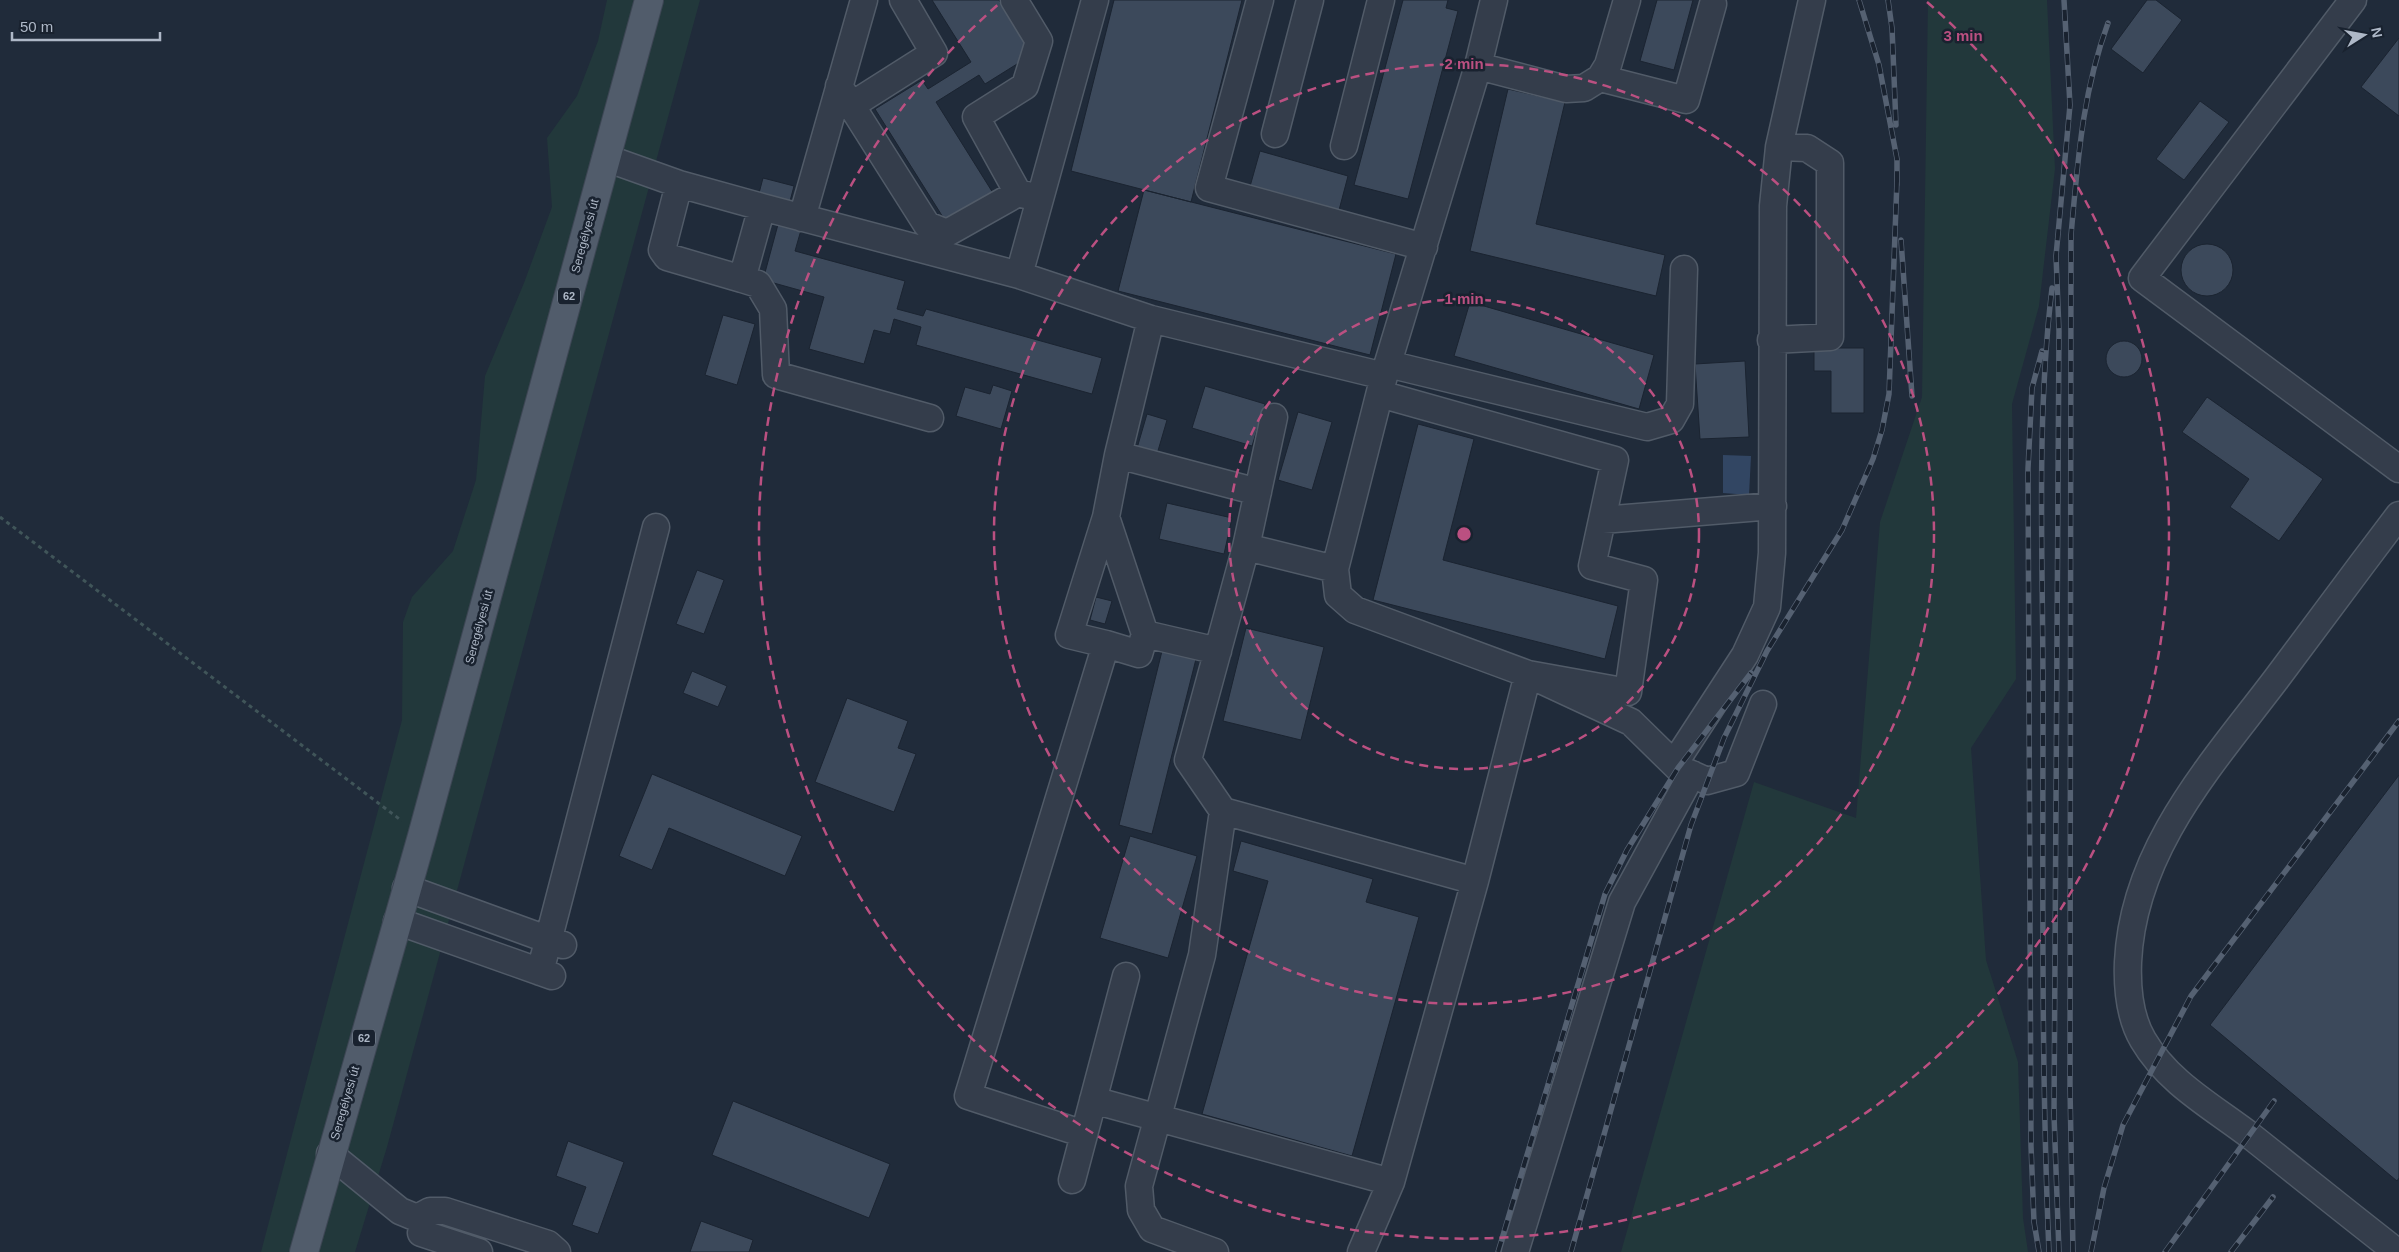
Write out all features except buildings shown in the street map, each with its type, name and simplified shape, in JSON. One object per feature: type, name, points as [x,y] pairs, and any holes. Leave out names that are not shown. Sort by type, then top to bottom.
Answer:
[{"type":"main road","name":"Seregélyesi út","points":[[304,1252],[330,1154],[422,836],[649,0]]},
{"type":"lane","points":[[802,218],[845,96],[864,0]]},
{"type":"lane","points":[[845,96],[934,53],[903,0]]},
{"type":"lane","points":[[1014,0],[1039,41],[1025,86],[976,117],[1029,196]]},
{"type":"lane","points":[[1019,274],[1029,196],[1095,0]]},
{"type":"lane","points":[[1260,0],[1209,188],[1424,247]]},
{"type":"lane","points":[[1275,134],[1310,0]]},
{"type":"lane","points":[[1344,146],[1382,0]]},
{"type":"lane","points":[[1494,0],[1478,66],[1384,378],[1335,569],[1338,595],[1355,610],[1528,674],[1631,722],[1683,769],[1707,782],[1736,773],[1764,704]]},
{"type":"lane","points":[[1478,66],[1566,89],[1584,88],[1600,78],[1608,65],[1627,0]]},
{"type":"lane","points":[[1516,1252],[1622,902],[1683,769],[1745,655],[1767,607],[1772,553],[1773,506],[1773,206],[1779,147],[1812,0]]},
{"type":"lane","points":[[2353,0],[2142,278],[2399,470]]},
{"type":"lane","points":[[1600,78],[1686,100],[1713,4]]},
{"type":"lane","points":[[845,96],[927,225],[947,233],[1029,196]]},
{"type":"lane","points":[[1772,340],[1830,337],[1830,163],[1807,148],[1779,147]]},
{"type":"lane","points":[[606,158],[679,184],[1019,274],[1151,319],[1384,378],[1647,427],[1671,420],[1680,404],[1684,269]]},
{"type":"lane","points":[[679,184],[662,250],[667,257],[758,284],[773,309],[776,376],[930,418]]},
{"type":"lane","points":[[742,279],[762,207]]},
{"type":"lane","points":[[1106,517],[1144,634],[1139,654],[1070,635],[1106,517],[1118,455],[1151,319]]},
{"type":"lane","points":[[1384,378],[1615,460],[1592,566],[1644,580],[1628,692],[1528,674]]},
{"type":"lane","points":[[1274,417],[1246,547],[1188,760],[1223,811],[1475,881]]},
{"type":"lane","points":[[1118,455],[1258,492]]},
{"type":"lane","points":[[1602,520],[1773,506]]},
{"type":"lane","points":[[2397,1252],[2250,1136],[2174,1079],[2142,1039],[2132,1013],[2128,980],[2130,936],[2137,902],[2151,862],[2181,806],[2399,515]]},
{"type":"lane","points":[[397,921],[546,974],[556,943],[656,527]]},
{"type":"lane","points":[[1246,547],[1335,569]]},
{"type":"lane","points":[[1144,634],[1218,651]]},
{"type":"lane","points":[[1084,1134],[968,1096],[1106,644]]},
{"type":"lane","points":[[1362,1252],[1391,1182],[1475,881],[1528,674]]},
{"type":"lane","points":[[1215,1252],[1152,1229],[1141,1210],[1139,1186],[1202,956],[1223,811]]},
{"type":"lane","points":[[406,888],[556,943]]},
{"type":"lane","points":[[1072,1180],[1126,976]]},
{"type":"lane","points":[[1093,1100],[1391,1182]]},
{"type":"lane","points":[[330,1154],[400,1211],[417,1234],[479,1252]]},
{"type":"lane","points":[[417,1234],[430,1211],[444,1211],[548,1244],[557,1252]]},
{"type":"path","points":[[0,517],[422,836]]},
{"type":"green space","points":[[607,0],[700,0],[387,1147],[355,1252],[261,1252],[402,720],[403,622],[412,597],[453,551],[476,480],[485,376],[524,283],[552,207],[547,138],[577,96],[598,41]]},
{"type":"green space","points":[[1928,0],[2047,0],[2055,169],[2039,306],[2012,404],[2016,679],[1971,748],[1986,960],[2018,1062],[2023,1218],[2028,1252],[1621,1252],[1754,782],[1856,818],[1880,522],[1922,397]]},
{"type":"water","points":[[1723,455],[1751,456],[1749,495],[1723,493]]},
{"type":"railway","points":[[1859,0],[1879,65],[1897,159],[1897,185]]},
{"type":"railway","points":[[1888,0],[1892,28],[1896,125]]},
{"type":"railway","points":[[2059,1252],[2054,1115],[2059,331],[2056,256],[2070,105],[2064,0]]},
{"type":"railway","points":[[2073,1252],[2070,1088],[2071,235],[2082,128],[2092,76],[2108,23]]},
{"type":"railway","points":[[1571,1252],[1691,825],[1724,738],[1767,651],[1842,530],[1873,459],[1882,430],[1889,394],[1897,180]]},
{"type":"railway","points":[[1901,240],[1912,396]]},
{"type":"railway","points":[[2049,1252],[2044,1041],[2042,439],[2047,338],[2052,288]]},
{"type":"railway","points":[[2039,1252],[2034,1222],[2031,1146],[2028,469],[2032,388],[2042,351]]},
{"type":"railway","points":[[1498,1252],[1605,894],[1627,850],[1678,768],[1751,673]]},
{"type":"railway","points":[[2091,1252],[2104,1188],[2123,1125],[2191,996],[2399,721]]},
{"type":"railway","points":[[2165,1252],[2274,1101]]},
{"type":"railway","points":[[2231,1252],[2273,1197]]}]
